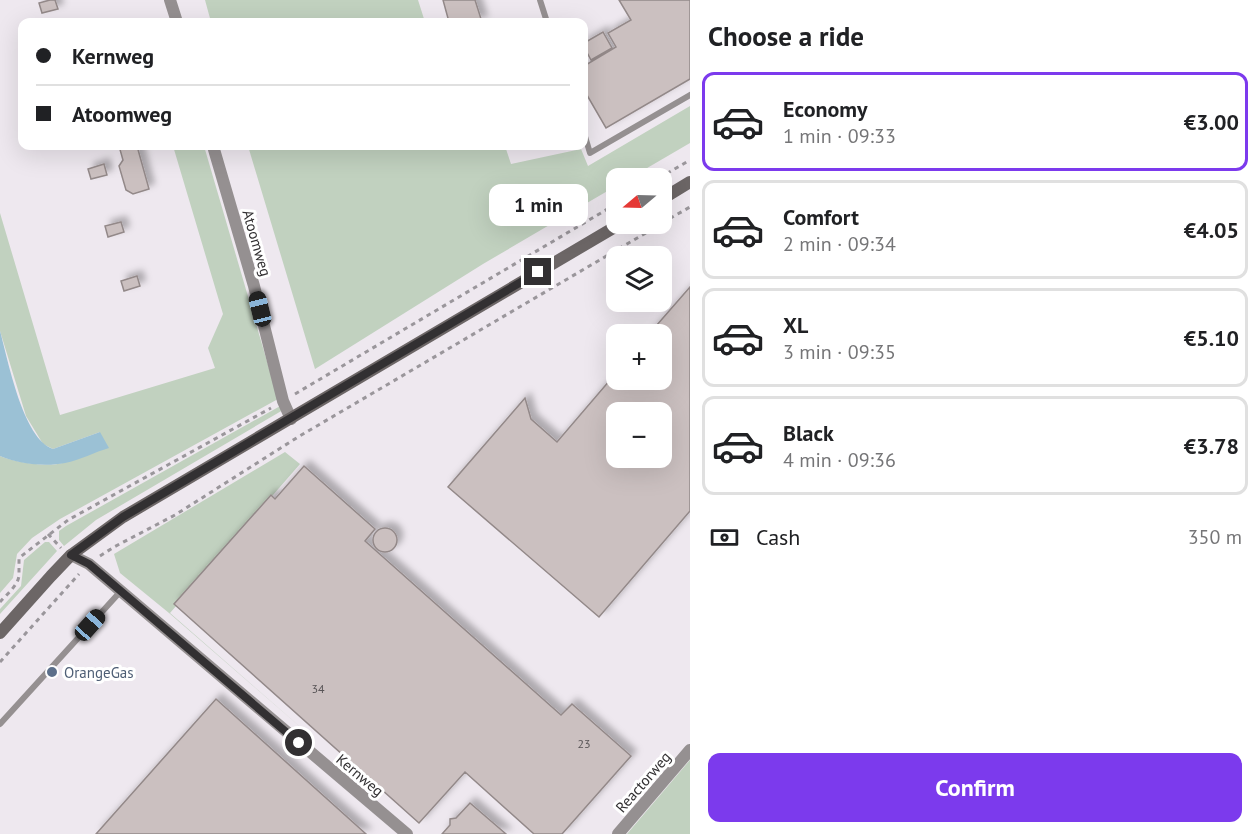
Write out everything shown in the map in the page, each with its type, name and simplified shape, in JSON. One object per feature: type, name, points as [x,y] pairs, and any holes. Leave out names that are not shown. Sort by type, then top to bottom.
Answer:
[{"type":"street","points":[[170,0],[176,18]]},
{"type":"street","name":"Atoomweg","points":[[214,150],[254,286],[283,401],[291,419]]},
{"type":"street","points":[[672,193],[690,182]]},
{"type":"street","points":[[0,633],[71,555],[123,517],[606,232]]},
{"type":"street","name":"Kernweg","points":[[71,555],[89,564],[407,834]]},
{"type":"street","name":"Reactorweg","points":[[618,834],[690,750]]},
{"type":"lane","points":[[540,0],[546,18]]},
{"type":"lane","points":[[588,146],[590,153],[690,95]]},
{"type":"lane","points":[[0,724],[120,592]]},
{"type":"path","points":[[672,170],[690,160]]},
{"type":"path","points":[[672,217],[690,207]]},
{"type":"path","points":[[0,662],[89,564],[114,547],[175,515],[298,437],[642,234]]},
{"type":"green space","points":[[205,0],[418,0],[424,18],[210,18]]},
{"type":"green space","points":[[690,106],[690,143],[647,168],[606,168],[606,192],[483,264],[315,369],[249,150],[506,150],[511,164],[581,150],[588,166]]},
{"type":"green space","points":[[174,150],[205,150],[278,399],[60,519],[32,538],[17,554],[13,578],[0,593],[0,456],[34,464],[61,463],[76,455],[100,432],[53,449],[43,444],[26,416],[0,331],[0,213],[60,415],[215,368],[208,348],[223,314]]},
{"type":"green space","points":[[282,405],[283,410],[96,520],[64,546],[59,540],[59,531],[66,526]]},
{"type":"green space","points":[[285,452],[300,464],[170,613],[321,745],[120,573],[114,554]]},
{"type":"green space","points":[[45,542],[49,542],[57,551],[0,614],[0,609],[21,586],[24,560]]},
{"type":"green space","points":[[690,760],[690,834],[627,834]]},
{"type":"water","points":[[0,331],[18,397],[33,430],[42,442],[53,449],[100,432],[109,448],[76,460],[49,465],[15,461],[0,456]]},
{"type":"building","points":[[55,0],[58,9],[42,13],[39,3]]},
{"type":"building","points":[[443,0],[475,0],[481,18],[448,18]]},
{"type":"building","points":[[619,0],[690,0],[690,79],[606,128],[588,97],[588,64],[616,47],[608,33],[631,20]]},
{"type":"building","points":[[603,32],[612,48],[591,60],[588,54],[588,41]]},
{"type":"building","points":[[120,150],[138,150],[149,189],[133,194],[126,190],[119,166],[123,160]]},
{"type":"building","points":[[104,164],[107,175],[91,179],[88,169]]},
{"type":"building","points":[[121,222],[124,232],[108,237],[105,226]]},
{"type":"building","points":[[137,276],[140,286],[124,291],[121,281]]},
{"type":"building","points":[[690,287],[690,511],[599,617],[448,487],[525,398],[531,419],[557,442],[606,385],[606,390],[672,390],[672,324],[658,324],[668,312],[672,312],[672,308]]},
{"type":"building","points":[[304,466],[375,529],[365,541],[561,715],[572,704],[631,756],[562,834],[534,834],[465,772],[419,823],[174,604],[271,495],[275,499]]},
{"type":"building","points":[[385,528],[394,531],[397,540],[394,549],[385,552],[376,549],[373,540],[376,531]]},
{"type":"building","points":[[216,699],[366,834],[96,834]]},
{"type":"building","points":[[470,803],[506,834],[442,834],[450,825],[450,819],[456,818]]},
{"type":"place","name":"OrangeGas","points":[[52,672]]},
{"type":"route","points":[[299,743],[89,564],[71,555],[123,517],[538,272]]}]
